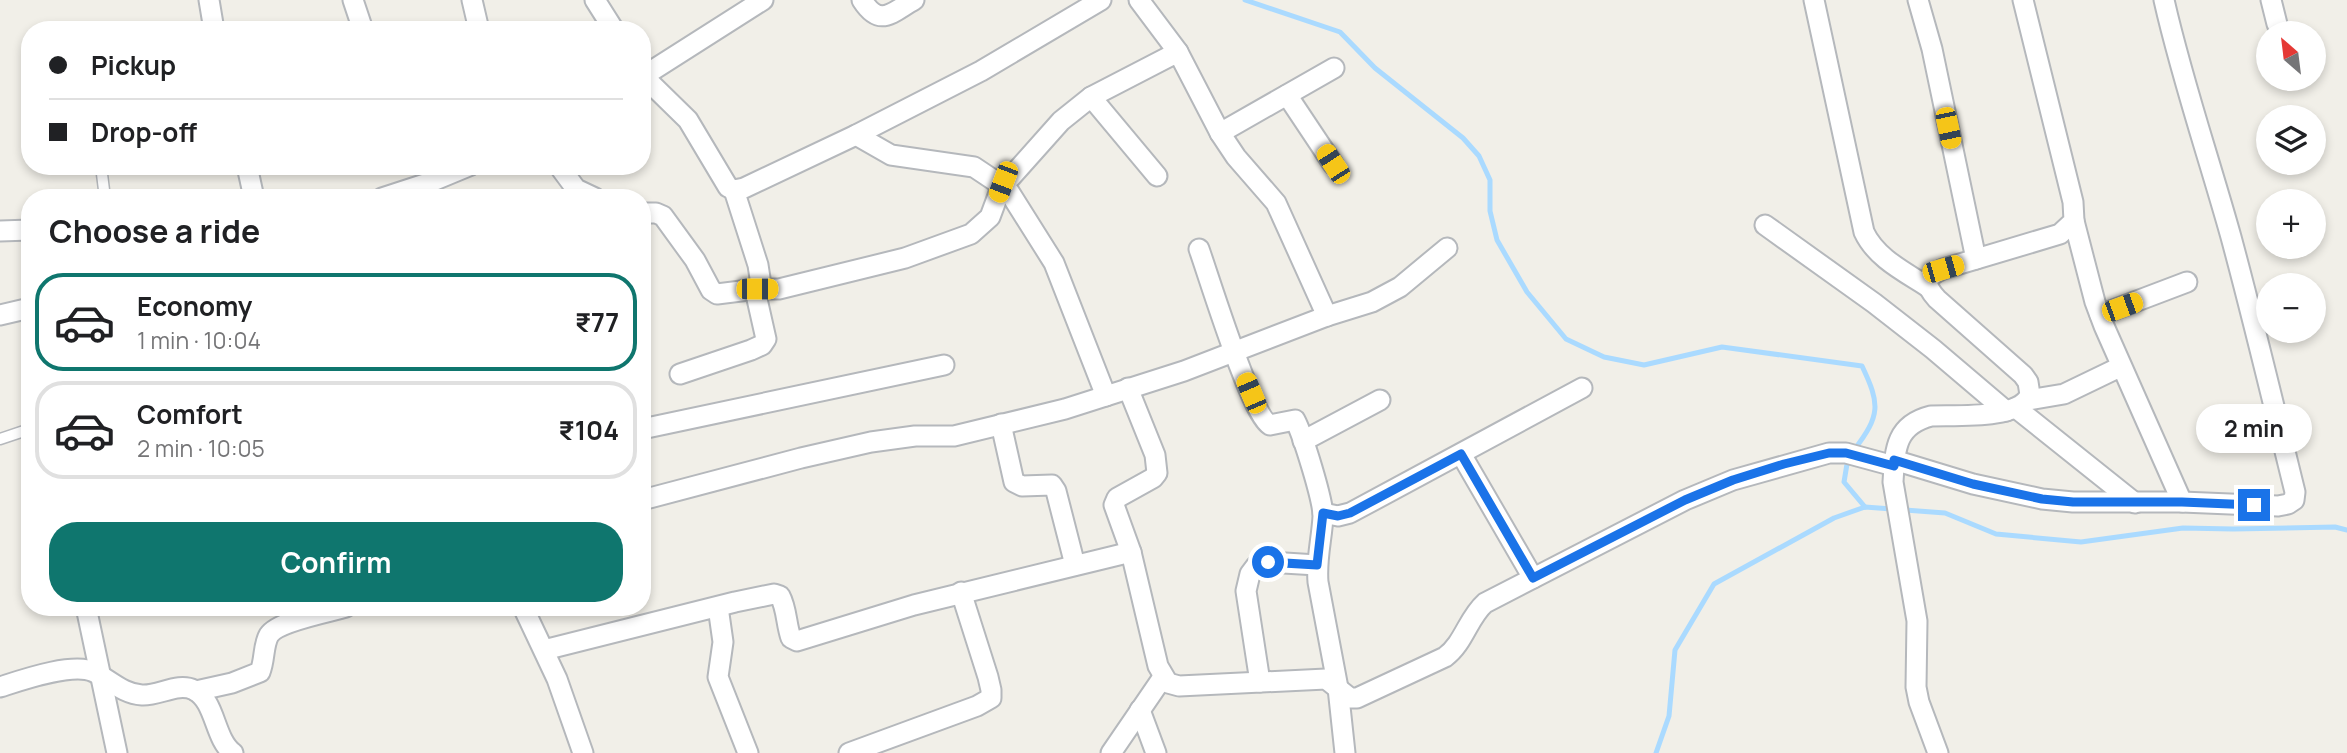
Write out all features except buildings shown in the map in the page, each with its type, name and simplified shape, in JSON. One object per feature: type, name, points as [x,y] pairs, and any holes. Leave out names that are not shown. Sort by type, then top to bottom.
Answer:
[{"type":"street","points":[[209,0],[212,21]]},
{"type":"street","points":[[353,0],[360,21]]},
{"type":"street","points":[[472,0],[477,21]]},
{"type":"street","points":[[595,0],[608,21]]},
{"type":"street","points":[[651,71],[763,0]]},
{"type":"street","points":[[862,0],[872,14],[880,17],[887,16],[914,0]]},
{"type":"street","points":[[651,83],[679,108],[720,177],[734,190],[744,188],[856,135],[981,71],[1101,0]]},
{"type":"street","points":[[1139,0],[1178,52],[1220,133],[1276,203],[1327,316]]},
{"type":"street","points":[[1814,0],[1864,232],[1882,255],[1928,288],[2023,375],[2030,388],[2017,406]]},
{"type":"street","points":[[1918,0],[1932,49],[1976,259]]},
{"type":"street","points":[[2023,0],[2073,202],[2074,221],[2100,315],[2120,367],[2182,502]]},
{"type":"street","points":[[1128,388],[1158,464],[1157,473],[1153,478],[1117,498],[1114,505],[1131,552],[1158,666],[1168,683],[1179,687],[1326,679],[1350,698],[1357,698],[1435,663],[1456,647],[1473,616],[1485,603],[1685,500],[1733,480],[1813,456],[1846,453],[1894,469],[2042,499],[2073,502],[2288,504],[2295,496],[2231,236],[2173,40],[2164,0]]},
{"type":"street","points":[[2271,0],[2276,21]]},
{"type":"street","points":[[651,213],[663,216],[695,260],[711,290],[717,295],[757,289],[779,289],[905,258],[971,234],[990,217],[1003,182],[1011,177],[1061,121],[1091,97],[1178,52]]},
{"type":"street","points":[[1220,133],[1334,68]]},
{"type":"street","points":[[1287,94],[1333,164]]},
{"type":"street","points":[[1091,97],[1157,176]]},
{"type":"street","points":[[856,135],[891,155],[974,167],[995,181],[1003,182]]},
{"type":"street","points":[[410,189],[447,175]]},
{"type":"street","points":[[1003,182],[1054,263],[1106,396]]},
{"type":"street","points":[[680,374],[762,345],[766,339],[757,299],[760,278],[758,265],[734,190]]},
{"type":"street","points":[[1928,288],[1927,282],[1933,273],[2060,234],[2074,221]]},
{"type":"street","points":[[1765,225],[2017,406],[2135,503]]},
{"type":"street","points":[[0,231],[21,230]]},
{"type":"street","points":[[651,498],[871,442],[915,436],[944,437],[1065,409],[1234,352],[1388,295],[1447,247]]},
{"type":"street","points":[[1199,249],[1234,352],[1265,422],[1274,425],[1295,420],[1303,441],[1323,513],[1317,565],[1338,688],[1345,753]]},
{"type":"street","points":[[2100,315],[2188,282]]},
{"type":"street","points":[[0,315],[21,310]]},
{"type":"street","points":[[651,427],[943,365]]},
{"type":"street","points":[[1938,753],[1916,688],[1917,621],[1899,526],[1894,469],[1902,433],[1920,419],[1931,416],[2017,406],[2064,394],[2120,367]]},
{"type":"street","points":[[1323,513],[1338,516],[1350,513],[1582,388]]},
{"type":"street","points":[[1303,441],[1380,400]]},
{"type":"street","points":[[1000,424],[1014,482],[1022,486],[1052,485],[1056,491],[1075,565]]},
{"type":"street","points":[[1461,454],[1533,578]]},
{"type":"street","points":[[544,650],[759,596],[780,596],[785,605],[788,631],[791,638],[797,641],[961,593],[1131,552]]},
{"type":"street","points":[[1260,682],[1246,591],[1250,574],[1256,566],[1268,562],[1317,565]]},
{"type":"street","points":[[849,753],[977,706],[990,698],[988,677],[961,593]]},
{"type":"street","points":[[718,607],[723,642],[718,677],[748,753]]},
{"type":"street","points":[[88,616],[117,753]]},
{"type":"street","points":[[0,687],[72,669],[85,670],[136,695],[146,696],[184,688],[196,691],[232,683],[260,672],[264,664],[267,638],[272,631],[315,616]]},
{"type":"street","points":[[527,616],[544,650],[583,753]]},
{"type":"street","points":[[1111,753],[1163,677]]},
{"type":"street","points":[[196,691],[207,705],[220,735],[233,753]]},
{"type":"street","points":[[1140,710],[1156,753]]},
{"type":"lane","points":[[0,439],[21,432]]},
{"type":"waterway","points":[[1245,0],[1340,32],[1375,68],[1463,138],[1479,156],[1490,180],[1490,211],[1497,240],[1527,292],[1566,339],[1604,357],[1644,365],[1722,347],[1862,366],[1872,390],[1875,409],[1869,427],[1854,450]]},
{"type":"waterway","points":[[1848,458],[1844,482],[1865,507]]},
{"type":"waterway","points":[[1656,753],[1669,716],[1675,650],[1714,584],[1834,518],[1865,507],[1945,513],[1996,534],[2081,542],[2183,528],[2335,527],[2347,530]]},
{"type":"route","points":[[1268,562],[1317,565],[1323,513],[1333,516],[1350,513],[1461,454],[1533,578],[1685,500],[1733,480],[1829,453],[1846,453],[1894,466],[1894,460],[1973,484],[2042,499],[2073,502],[2254,505]]}]
